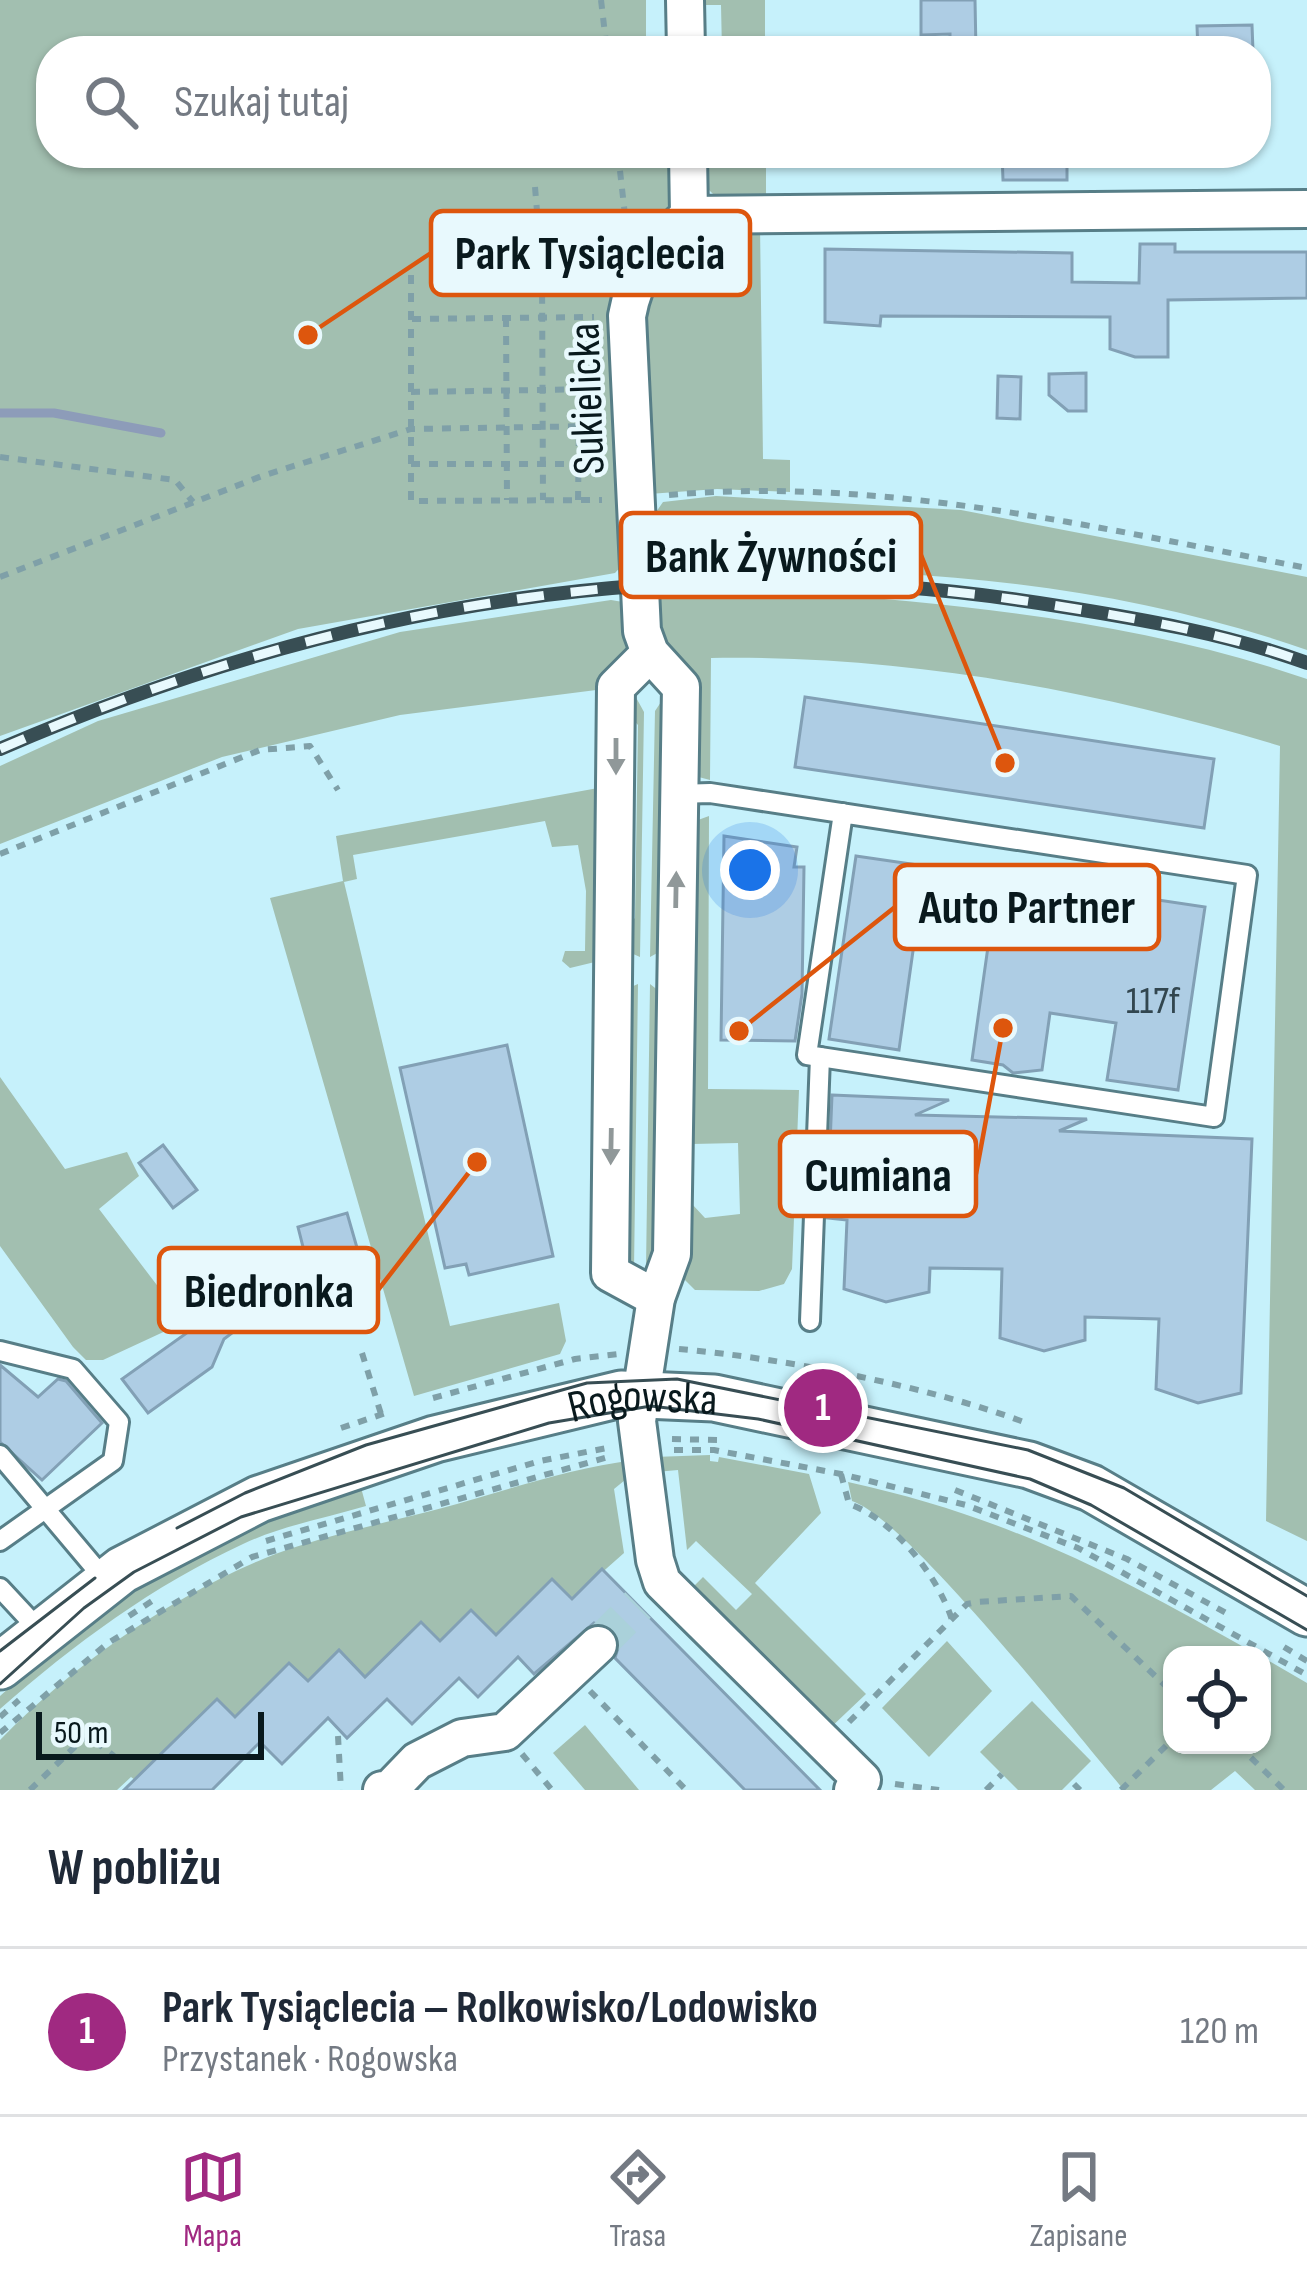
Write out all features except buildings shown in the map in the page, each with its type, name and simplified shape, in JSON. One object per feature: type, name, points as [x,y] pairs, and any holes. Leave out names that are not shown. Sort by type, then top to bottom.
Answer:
[{"type":"street","points":[[685,0],[686,36]]},
{"type":"street","points":[[688,168],[689,215],[1307,209]]},
{"type":"street","name":"Sukielicka","points":[[650,653],[642,631],[627,316],[643,265],[689,215]]},
{"type":"street","points":[[656,1298],[610,1273],[616,687],[650,653],[681,687],[672,1254],[656,1298],[638,1442],[650,1593],[827,1744],[862,1780],[854,1789]]},
{"type":"street","points":[[614,973],[675,971]]},
{"type":"street","name":"Rogowska","points":[[14,1679],[40,1631],[106,1581],[194,1528],[341,1468],[535,1411],[641,1393],[714,1398],[1029,1465],[1090,1488],[1307,1613]]},
{"type":"street","points":[[382,1790],[417,1761],[462,1738],[505,1732],[598,1645]]},
{"type":"lane","points":[[678,794],[710,793],[842,813],[1247,875],[1214,1117],[807,1055],[842,813]]},
{"type":"lane","points":[[810,1321],[820,1057]]},
{"type":"lane","points":[[0,1351],[73,1369],[119,1422],[113,1461],[0,1541]]},
{"type":"lane","points":[[0,1455],[51,1509],[106,1581]]},
{"type":"lane","points":[[0,1588],[40,1631]]},
{"type":"path","points":[[601,0],[605,36]]},
{"type":"path","points":[[620,168],[630,257],[643,265]]},
{"type":"path","points":[[536,187],[543,500]]},
{"type":"path","points":[[411,275],[411,501],[578,500],[636,481]]},
{"type":"path","points":[[412,319],[627,316]]},
{"type":"path","points":[[506,318],[507,500]]},
{"type":"path","points":[[411,392],[543,390],[631,406]]},
{"type":"path","points":[[0,577],[193,502],[411,430],[579,426],[631,406]]},
{"type":"path","points":[[578,500],[579,426]]},
{"type":"path","points":[[0,458],[175,480],[193,502]]},
{"type":"path","points":[[411,464],[579,464],[636,481],[714,491],[968,503],[1307,568]]},
{"type":"path","points":[[0,854],[260,750],[310,746],[338,790]]},
{"type":"path","points":[[362,1353],[381,1414]]},
{"type":"path","points":[[652,1441],[715,1440],[874,1470]]},
{"type":"path","points":[[670,1450],[714,1448],[966,1504],[1057,1539],[1178,1600],[1307,1675]]},
{"type":"path","points":[[200,1574],[257,1543],[587,1450]]},
{"type":"path","points":[[0,1732],[108,1643],[252,1558],[588,1460]]},
{"type":"path","points":[[841,1474],[848,1504],[869,1511],[942,1587],[952,1620]]},
{"type":"path","points":[[946,1488],[1127,1559],[1228,1614]]},
{"type":"path","points":[[94,1638],[162,1595]]},
{"type":"path","points":[[827,1744],[952,1620],[977,1602],[1071,1596],[1163,1683]]},
{"type":"path","points":[[1268,1637],[1307,1661]]},
{"type":"path","points":[[571,1672],[686,1790]]},
{"type":"path","points":[[0,1717],[14,1679]]},
{"type":"path","points":[[505,1732],[552,1790]]},
{"type":"path","points":[[30,1790],[87,1736],[114,1756]]},
{"type":"path","points":[[338,1736],[340,1790]]},
{"type":"path","points":[[1121,1790],[1163,1750]]},
{"type":"path","points":[[1247,1754],[1285,1790]]},
{"type":"path","points":[[986,1790],[1002,1774]]},
{"type":"path","points":[[854,1789],[903,1782],[939,1790]]},
{"type":"green space","points":[[0,0],[646,0],[646,36],[36,36],[36,168],[672,168],[671,189],[667,210],[648,239],[627,529],[618,530],[624,563],[615,573],[298,629],[0,736]]},
{"type":"green space","points":[[697,0],[765,0],[765,36],[722,36],[721,5],[697,5]]},
{"type":"green space","points":[[701,168],[766,168],[766,200],[717,198],[703,184]]},
{"type":"green space","points":[[760,225],[763,459],[790,460],[790,492],[717,489],[649,494],[642,303],[675,250],[690,239],[715,228]]},
{"type":"green space","points":[[716,496],[961,510],[1307,577],[1307,650],[1148,606],[986,581],[822,571],[658,572],[654,515],[663,502]]},
{"type":"green space","points":[[800,592],[1056,619],[1183,644],[1307,679],[1307,1541],[1266,1521],[1280,746],[1140,708],[999,680],[855,663],[711,658],[710,780],[691,775],[659,639],[655,594]]},
{"type":"green space","points":[[611,600],[629,603],[634,640],[604,689],[400,715],[222,757],[0,844],[0,766],[98,721],[400,632]]},
{"type":"green space","points":[[633,692],[644,712],[640,957],[631,953],[622,931],[635,918],[638,725],[626,712]]},
{"type":"green space","points":[[667,693],[672,712],[662,736],[669,772],[660,781],[659,808],[668,819],[659,836],[659,864],[666,873],[658,891],[657,919],[668,933],[661,951],[650,957],[655,711]]},
{"type":"green space","points":[[609,786],[599,961],[570,968],[562,961],[565,951],[585,951],[586,891],[578,845],[552,847],[545,821],[353,855],[357,879],[344,882],[450,1326],[559,1303],[566,1341],[560,1354],[414,1396],[270,898],[343,881],[336,836]]},
{"type":"green space","points":[[709,816],[708,1089],[799,1090],[792,1269],[784,1284],[759,1291],[695,1290],[682,1277],[687,824]],"holes":[[[738,1143],[740,1214],[705,1218],[692,1204],[692,1144]]]},
{"type":"green space","points":[[638,984],[634,1269],[628,1266],[619,1228],[629,1218],[632,1026],[622,1014],[631,987]]},
{"type":"green space","points":[[650,984],[664,995],[667,1013],[655,1025],[655,1053],[663,1062],[654,1081],[654,1108],[663,1118],[653,1136],[653,1162],[661,1172],[653,1208],[663,1231],[654,1266],[646,1269]]},
{"type":"green space","points":[[0,1077],[65,1169],[127,1152],[139,1176],[99,1209],[185,1322],[103,1360],[86,1360],[73,1347],[0,1246]]},
{"type":"green space","points":[[710,1455],[710,1461],[718,1462],[719,1457],[809,1474],[821,1513],[755,1583],[866,1694],[827,1731],[689,1591],[703,1577],[736,1610],[752,1594],[696,1541],[687,1550],[678,1470],[656,1472],[654,1457]]},
{"type":"green space","points":[[634,1460],[636,1471],[614,1489],[624,1553],[572,1599],[552,1579],[496,1635],[471,1610],[440,1641],[420,1622],[365,1677],[339,1650],[308,1681],[289,1663],[235,1717],[216,1699],[135,1780],[131,1777],[117,1790],[0,1790],[0,1740],[28,1713],[122,1637],[227,1575],[334,1535],[567,1473]]},
{"type":"green space","points":[[848,1482],[1012,1531],[1108,1574],[1242,1646],[1163,1646],[1163,1754],[1271,1754],[1271,1662],[1307,1683],[1307,1790],[1255,1790],[1235,1771],[1211,1790],[1124,1790],[950,1586],[878,1516],[852,1501]]},
{"type":"green space","points":[[360,1484],[366,1506],[288,1527],[210,1560],[86,1639],[0,1709],[0,1696],[103,1604],[210,1540]]},
{"type":"green space","points":[[947,1641],[992,1691],[929,1757],[882,1708]]},
{"type":"green space","points":[[1032,1701],[1091,1761],[1062,1790],[1018,1790],[980,1752]]},
{"type":"green space","points":[[585,1725],[639,1790],[585,1790],[553,1753]]},
{"type":"waterway","points":[[0,413],[54,413],[161,433]]},
{"type":"tunnel","points":[[598,1645],[638,1605]]},
{"type":"tram line","points":[[177,1528],[245,1493],[366,1445],[587,1383],[677,1379],[1028,1450],[1124,1488],[1307,1596]]},
{"type":"tram line","points":[[0,1684],[84,1608],[134,1572],[241,1517],[549,1423],[651,1406],[758,1419],[1030,1479],[1091,1505],[1307,1630]]},
{"type":"tram line","points":[[0,1651],[95,1578]]},
{"type":"railway","points":[[0,749],[129,698],[258,655],[388,622],[518,599],[650,585],[784,582],[920,589],[1152,622],[1307,663]]},
{"type":"place","name":"Park Tysiąclecia","points":[[308,335]]},
{"type":"place","name":"Bank Żywności","points":[[1005,763]]},
{"type":"place","name":"Cumiana","points":[[1003,1028]]},
{"type":"place","name":"Auto Partner","points":[[739,1031]]},
{"type":"place","name":"Biedronka","points":[[477,1162]]},
{"type":"place","name":"Park Tysiąclecia – Rolkowisko/Lodowisko","points":[[823,1408]]}]
